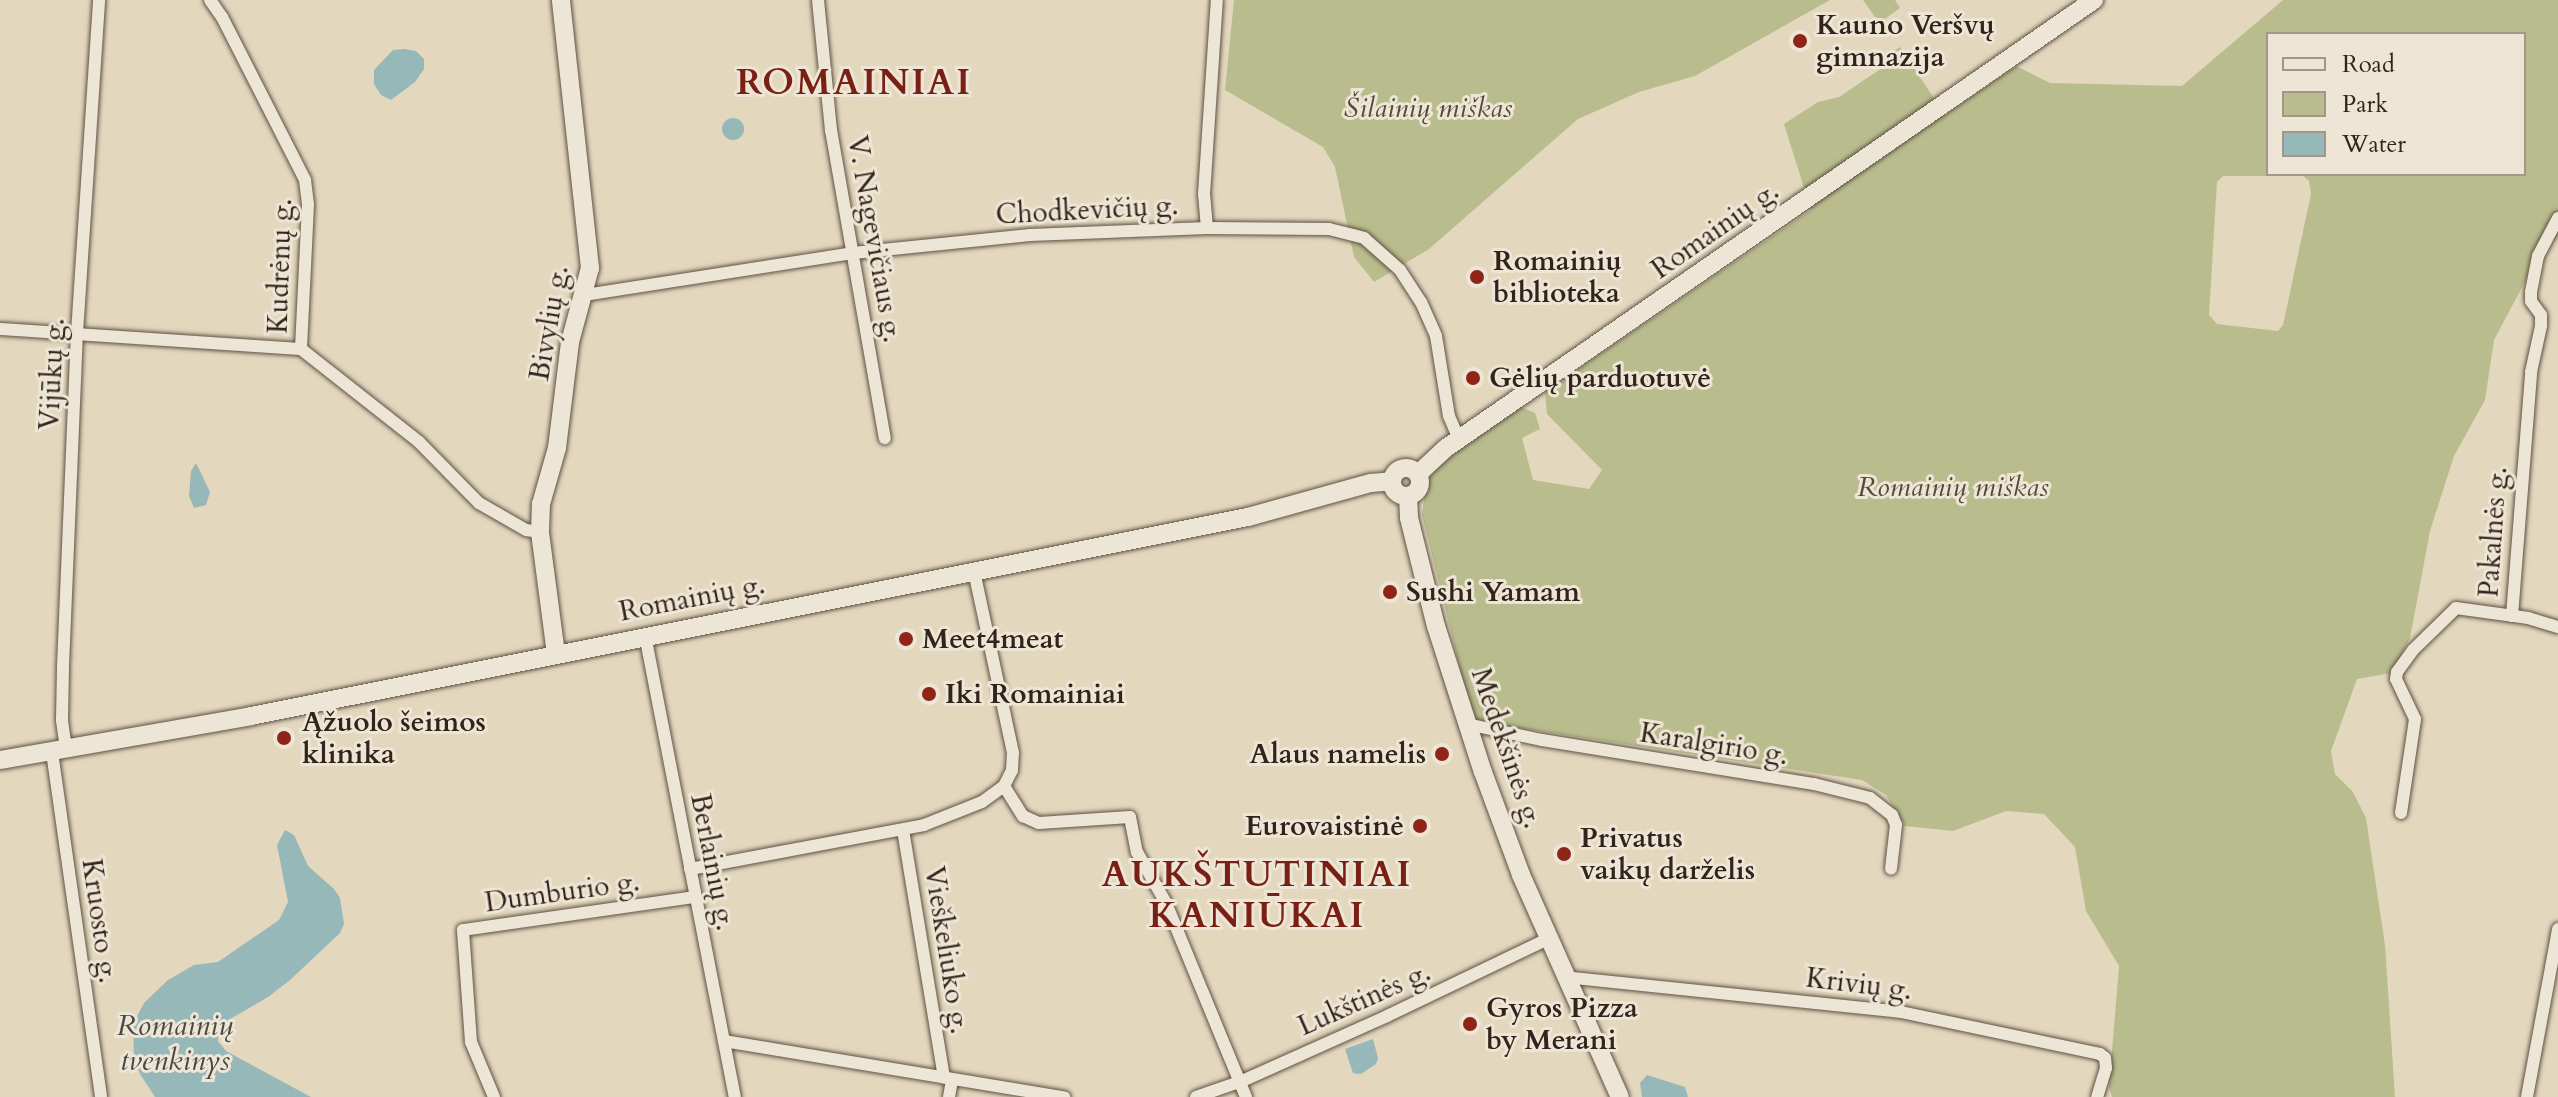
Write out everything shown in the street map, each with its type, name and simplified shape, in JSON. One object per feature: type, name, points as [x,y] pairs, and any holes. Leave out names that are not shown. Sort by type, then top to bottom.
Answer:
[{"type":"main road","name":"Bivylių g.","points":[[556,654],[540,532],[541,504],[562,419],[570,342],[585,295],[589,255],[561,0]]},
{"type":"main road","name":"Romainių g.","points":[[1418,474],[1459,439],[2094,0]]},
{"type":"main road","points":[[1410,468],[1418,474],[1419,488],[1408,497],[1395,491],[1392,481],[1400,469],[1410,468]]},
{"type":"main road","name":"Romainių g.","points":[[0,760],[251,716],[1248,517],[1371,483],[1392,481]]},
{"type":"main road","name":"Medekšinės g.","points":[[1408,497],[1409,518],[1436,626],[1467,724],[1521,875],[1620,1097]]},
{"type":"street","name":"Vijūkų g.","points":[[59,751],[77,333],[99,0]]},
{"type":"street","name":"Kudrėnų g.","points":[[210,0],[222,17],[305,180],[308,205],[301,349],[419,442],[479,503],[526,530],[540,532]]},
{"type":"street","name":"V. Nagevičiaus g.","points":[[818,0],[831,130],[885,438]]},
{"type":"street","points":[[1207,228],[1204,194],[1217,0]]},
{"type":"street","name":"Pakalnės g.","points":[[2401,813],[2415,719],[2397,685],[2397,672],[2450,610],[2461,608],[2512,616],[2531,372],[2541,326],[2541,315],[2531,301],[2531,292],[2538,256],[2558,218]]},
{"type":"street","name":"Chodkevičių g.","points":[[585,295],[853,253],[1030,235],[1313,227],[1364,238],[1400,270],[1427,313],[1445,375],[1449,416],[1459,439]]},
{"type":"street","points":[[0,329],[301,349]]},
{"type":"street","points":[[974,571],[1013,753],[1012,770],[1004,786],[1023,816],[1039,823],[1130,817],[1137,852],[1161,890],[1246,1097]]},
{"type":"street","points":[[2512,616],[2558,627]]},
{"type":"street","name":"Berlainių g.","points":[[645,635],[735,1097]]},
{"type":"street","name":"Karalgirio g.","points":[[1467,724],[1542,740],[1814,784],[1870,798],[1892,815],[1896,825],[1891,869]]},
{"type":"street","name":"Kruosto g.","points":[[59,751],[101,1097]]},
{"type":"street","name":"Vieškeliuko g.","points":[[690,869],[903,830],[956,815],[994,796],[1004,786]]},
{"type":"street","name":"Vieškeliuko g.","points":[[903,830],[949,1097]]},
{"type":"street","name":"Dumburio g.","points":[[494,1097],[471,1042],[463,930],[695,897]]},
{"type":"street","points":[[2527,1097],[2558,929]]},
{"type":"street","name":"Lukštinės g.","points":[[1196,1097],[1242,1081],[1548,939]]},
{"type":"street","name":"Krivių g.","points":[[1564,977],[1901,1012],[2100,1054],[2105,1058],[2106,1068],[2097,1097]]},
{"type":"street","points":[[724,1041],[1064,1097]]},
{"type":"green space","name":"Šilainių miškas","points":[[1234,0],[1830,0],[1695,76],[1639,92],[1578,119],[1429,249],[1374,282],[1354,257],[1335,167],[1323,147],[1225,90]]},
{"type":"green space","points":[[1863,0],[1895,0],[1900,8],[1879,23]]},
{"type":"green space","name":"Romainių miškas","points":[[2283,0],[2558,0],[2558,236],[2529,274],[2494,340],[2485,400],[2454,456],[2430,531],[2410,638],[2392,673],[2357,679],[2331,751],[2335,774],[2353,792],[2366,818],[2385,945],[2395,1097],[2112,1097],[2109,1087],[2119,966],[2086,911],[2075,847],[2044,814],[2006,811],[1953,831],[1905,826],[1886,795],[1862,780],[1473,721],[1422,515],[1426,483],[1443,456],[1521,407],[1535,413],[1540,429],[1522,438],[1533,480],[1589,489],[1602,470],[1547,414],[1545,392],[1811,210],[1784,124],[1818,102],[1839,97],[1885,66],[1889,54],[1900,47],[1945,115],[2016,66],[2050,83],[2182,86]],"holes":[[[2266,32],[2526,32],[2526,176],[2303,176],[2309,181],[2311,194],[2283,325],[2278,331],[2217,324],[2209,315],[2217,182],[2223,176],[2266,176]]]},
{"type":"water","points":[[393,50],[416,51],[424,59],[424,69],[415,82],[391,100],[381,95],[374,84],[374,70]]},
{"type":"water","points":[[733,118],[741,121],[744,129],[741,137],[733,140],[725,137],[722,129],[725,121]]},
{"type":"water","points":[[196,463],[210,492],[206,505],[194,508],[189,496],[191,471]]},
{"type":"water","name":"Romainių tvenkinys","points":[[285,830],[294,835],[308,866],[340,898],[344,924],[340,933],[289,981],[220,1025],[218,1041],[226,1051],[311,1097],[155,1097],[140,1074],[134,1057],[133,1024],[144,1003],[168,980],[194,965],[218,962],[279,920],[288,902],[277,845]]},
{"type":"water","points":[[1373,1039],[1378,1058],[1376,1064],[1361,1074],[1353,1073],[1345,1049]]},
{"type":"water","points":[[1647,1075],[1685,1087],[1688,1097],[1642,1097],[1640,1083]]},
{"type":"place","name":"Kauno Veršvų gimnazija","points":[[1800,41]]},
{"type":"place","name":"Romainių biblioteka","points":[[1477,277]]},
{"type":"place","name":"Gėlių parduotuvė","points":[[1473,378]]},
{"type":"place","name":"Sushi Yamam","points":[[1390,592]]},
{"type":"place","name":"Meet4meat","points":[[906,639]]},
{"type":"place","name":"Iki Romainiai","points":[[929,694]]},
{"type":"place","name":"Ąžuolo šeimos klinika","points":[[284,738]]},
{"type":"place","name":"Alaus namelis","points":[[1442,754]]},
{"type":"place","name":"Eurovaistinė","points":[[1420,826]]},
{"type":"place","name":"Privatus vaikų darželis","points":[[1564,854]]},
{"type":"place","name":"Gyros Pizza by Merani","points":[[1470,1024]]},
{"type":"district","name":"ROMAINIAI","points":[[854,83]]},
{"type":"district","name":"AUKŠTUTINIAI KANIŪKAI","points":[[1257,894]]}]
